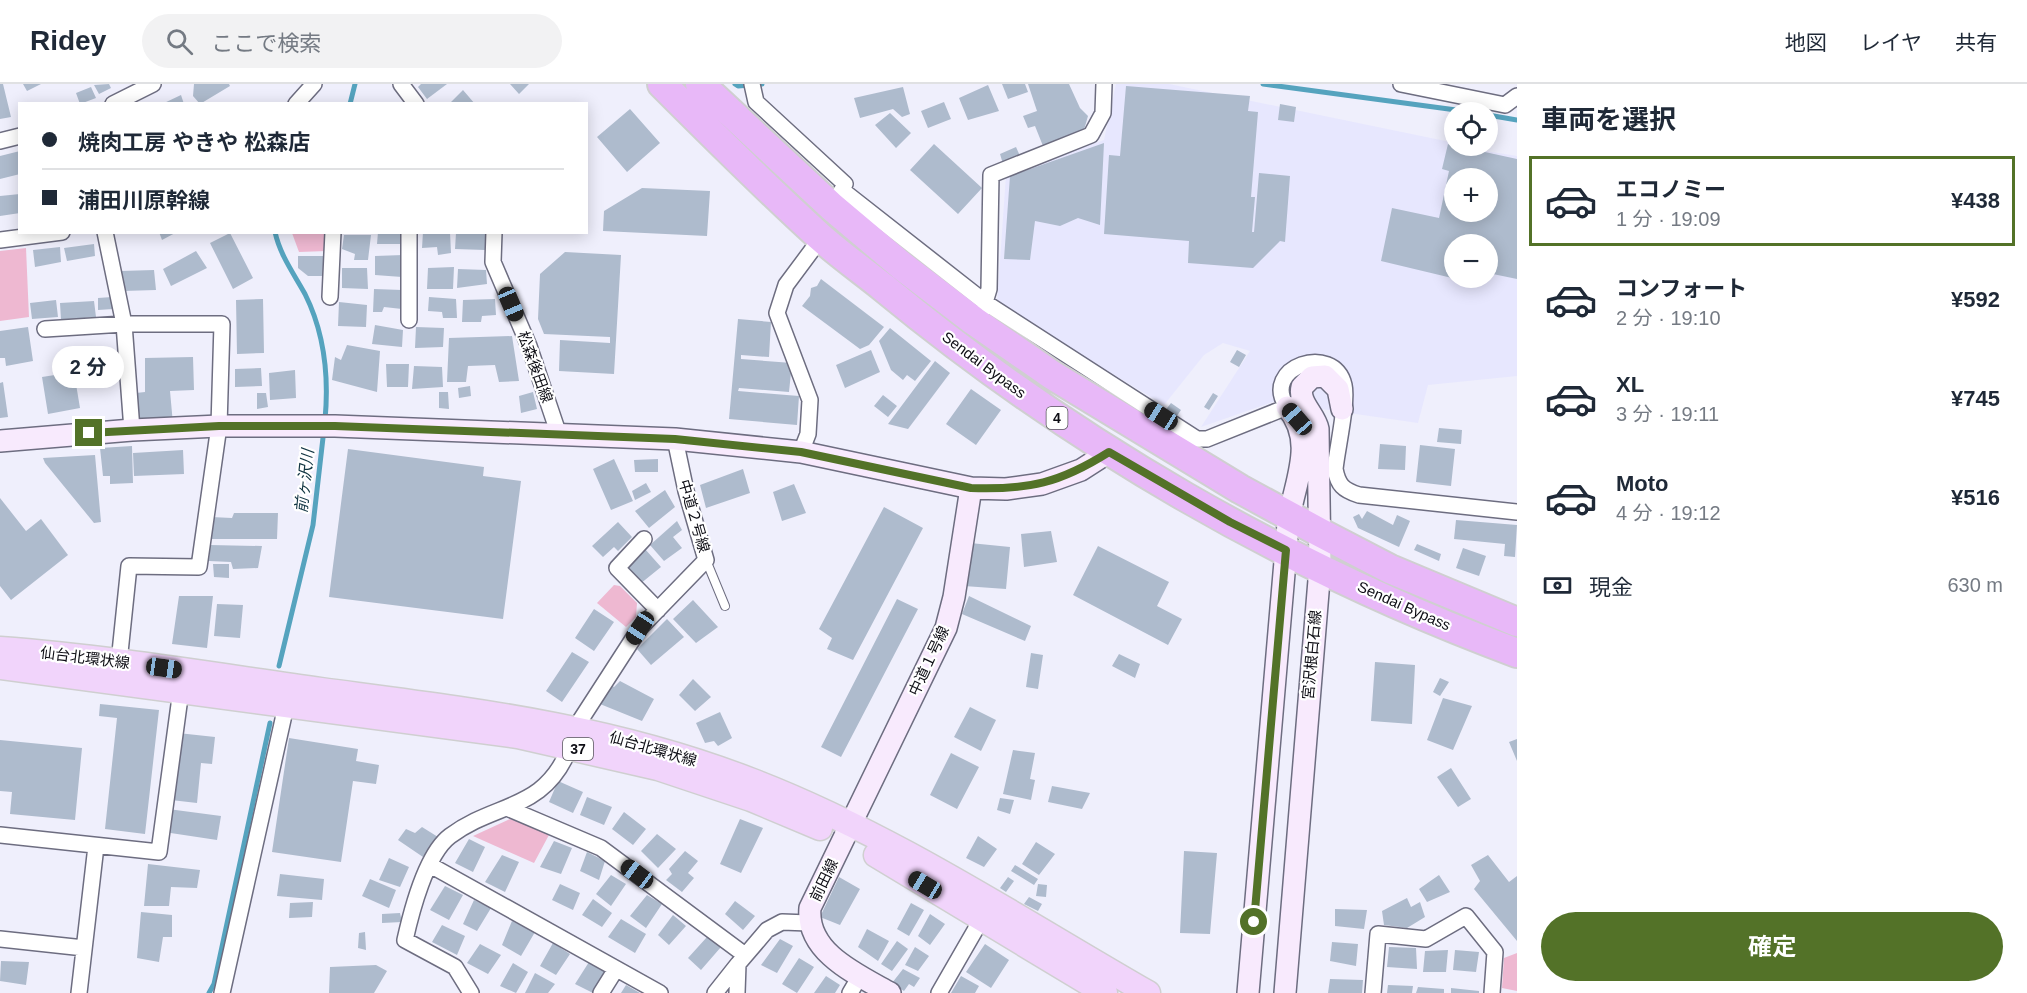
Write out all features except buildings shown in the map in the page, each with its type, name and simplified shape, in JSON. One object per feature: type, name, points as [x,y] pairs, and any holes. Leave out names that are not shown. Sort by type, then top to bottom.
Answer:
[{"type":"highway","name":"Sendai Bypass","points":[[662,84],[821,238],[992,374],[1109,452],[1230,522],[1320,568],[1470,636],[1517,653]]},
{"type":"highway","name":"Sendai Bypass","points":[[700,84],[837,199],[980,312],[1052,375],[1240,489],[1319,532],[1390,569],[1517,622]]},
{"type":"main road","name":"仙台北環状線","points":[[0,649],[119,662],[573,737],[658,748],[740,776],[848,830],[1148,993]]},
{"type":"main road","name":"仙台北環状線","points":[[0,667],[518,736],[573,737]]},
{"type":"main road","name":"仙台北環状線","points":[[848,830],[981,920],[1105,993]]},
{"type":"street","points":[[117,102],[153,84]]},
{"type":"street","points":[[298,102],[314,84]]},
{"type":"street","points":[[401,84],[414,102]]},
{"type":"street","points":[[1104,84],[1103,113],[1091,135],[991,176],[989,289],[980,312],[1197,439],[1207,439],[1287,407]]},
{"type":"street","points":[[1401,84],[1505,105],[1517,96]]},
{"type":"street","points":[[752,88],[756,102],[845,184],[837,199]]},
{"type":"street","points":[[0,141],[18,136]]},
{"type":"street","points":[[0,240],[46,234]]},
{"type":"street","points":[[105,234],[124,324],[132,430]]},
{"type":"street","points":[[330,297],[333,234]]},
{"type":"street","points":[[409,234],[409,320]]},
{"type":"street","name":"松森後田線","points":[[494,234],[493,262],[529,346],[559,435]]},
{"type":"street","points":[[801,452],[808,434],[810,400],[777,313],[786,285],[821,238]]},
{"type":"street","points":[[45,329],[124,324],[222,324],[219,426],[199,567],[129,566],[119,662]]},
{"type":"street","points":[[1248,993],[1289,514],[1300,468],[1303,439],[1297,419],[1287,407],[1281,392],[1286,375],[1294,368],[1312,362],[1328,365],[1338,372],[1345,389],[1335,469],[1336,479],[1345,491],[1359,495],[1517,512]]},
{"type":"street","name":"宮沢根白石線","points":[[1285,993],[1320,568],[1318,429],[1312,413],[1302,400],[1302,387],[1312,377],[1325,376],[1338,389],[1342,409]]},
{"type":"street","points":[[0,441],[132,430],[219,426],[335,426],[675,439],[801,452],[971,488],[1006,489],[1042,484],[1081,470],[1109,452]]},
{"type":"street","name":"中道２号線","points":[[471,993],[455,967],[405,940],[413,902],[430,865],[448,837],[541,791],[566,759],[573,737],[640,628],[706,560],[686,491],[675,439]]},
{"type":"street","name":"中道１号線","points":[[848,830],[946,628],[954,597],[971,488]]},
{"type":"street","points":[[644,539],[617,568],[658,610]]},
{"type":"street","points":[[0,835],[159,852],[181,690]]},
{"type":"street","points":[[222,993],[286,706]]},
{"type":"street","points":[[507,808],[601,848],[741,959]]},
{"type":"street","name":"前田線","points":[[809,923],[810,908],[848,830]]},
{"type":"street","points":[[79,993],[96,846]]},
{"type":"street","points":[[430,865],[660,993]]},
{"type":"street","points":[[1373,993],[1378,934],[1426,939],[1466,916],[1495,952],[1492,993]]},
{"type":"street","points":[[939,993],[981,920]]},
{"type":"street","points":[[715,993],[767,930],[782,922],[809,923],[815,938],[855,984],[890,993]]},
{"type":"street","points":[[0,939],[84,948]]},
{"type":"street","points":[[737,993],[741,959]]},
{"type":"street","points":[[601,993],[616,969]]},
{"type":"lane","points":[[706,560],[725,606]]},
{"type":"shaded area","points":[[1116,84],[1169,84],[1444,141],[1444,156],[1498,156],[1498,153],[1517,156],[1517,376],[1428,385],[1418,423],[1273,402],[1201,427],[1250,351],[1223,343],[1204,355],[1164,405],[997,304],[1006,175],[1104,140]]},
{"type":"shaded area","points":[[292,234],[327,234],[327,251],[299,252]]},
{"type":"shaded area","points":[[26,248],[29,317],[0,321],[0,251]]},
{"type":"shaded area","points":[[614,585],[620,586],[637,603],[636,617],[626,627],[597,603]]},
{"type":"shaded area","points":[[510,819],[550,833],[534,863],[473,836]]},
{"type":"shaded area","points":[[1517,953],[1517,991],[1502,988],[1504,958]]},
{"type":"waterway","name":"前ヶ沢川","points":[[350,102],[355,84]]},
{"type":"waterway","points":[[735,84],[738,86],[762,84]]},
{"type":"waterway","points":[[1263,84],[1444,108]]},
{"type":"waterway","points":[[1498,117],[1517,120]]},
{"type":"waterway","name":"前ヶ沢川","points":[[276,234],[284,256],[312,309],[321,340],[326,372],[325,420]]},
{"type":"waterway","name":"前ヶ沢川","points":[[279,666],[313,525],[324,429]]},
{"type":"waterway","points":[[209,993],[214,984],[270,723]]},
{"type":"route","points":[[89,433],[219,426],[335,426],[675,439],[801,452],[971,488],[988,489],[1042,484],[1081,470],[1109,452],[1230,522],[1286,550],[1254,922]]}]
